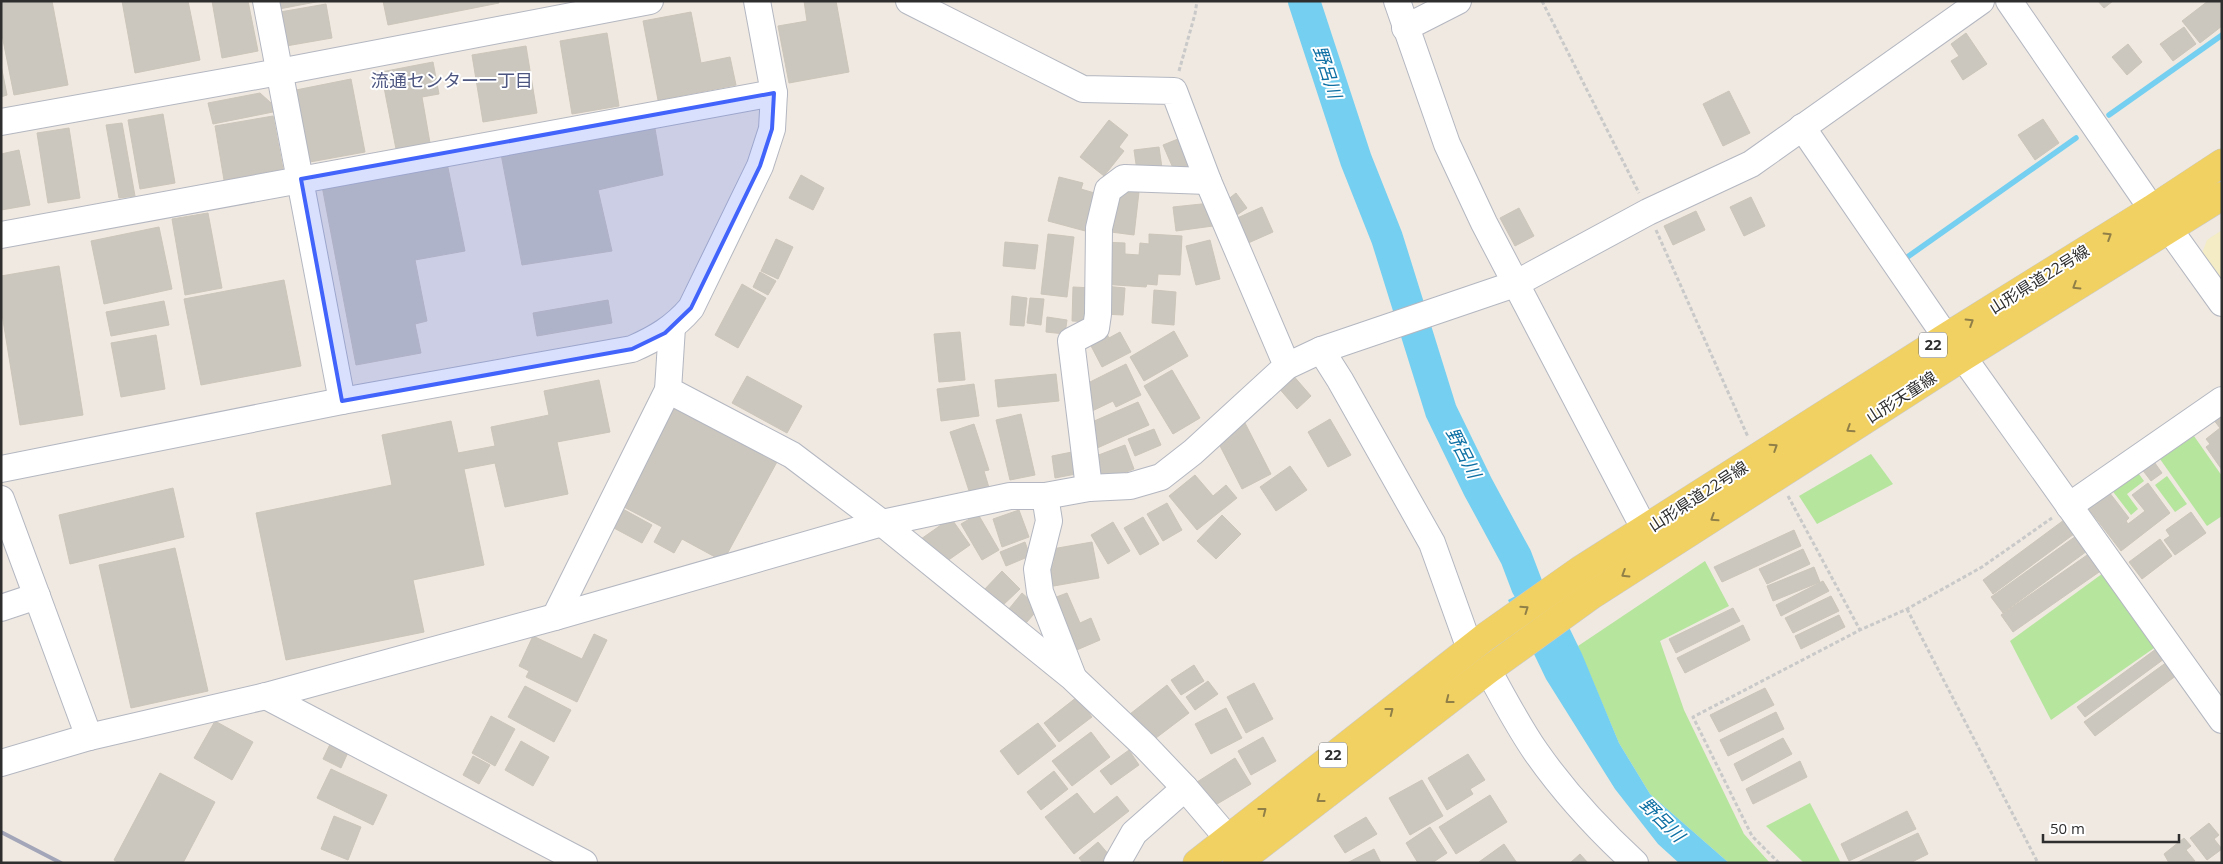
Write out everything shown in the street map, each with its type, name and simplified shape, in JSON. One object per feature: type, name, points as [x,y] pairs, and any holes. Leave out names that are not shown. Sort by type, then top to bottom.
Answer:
[{"type":"main road","name":"22","points":[[2160,219],[2222,162]]},
{"type":"main road","name":"山形天童線","points":[[1658,554],[1778,476],[1954,347],[2160,219],[2222,196]]},
{"type":"main road","name":"山形県道22号線","points":[[1240,855],[1478,643],[1580,570],[1954,347]]},
{"type":"main road","name":"山形県道22号線","points":[[1197,863],[1240,855],[1494,665],[1592,595],[1658,554]]},
{"type":"street","points":[[266,1],[342,401]]},
{"type":"street","points":[[1,122],[279,72],[650,1]]},
{"type":"street","points":[[1,469],[342,401],[632,349],[649,342],[672,327],[691,308],[760,166],[772,129],[774,93],[757,1]]},
{"type":"street","points":[[909,1],[1083,89],[1174,91],[1208,181],[1287,366]]},
{"type":"street","points":[[1397,1],[1447,144],[1515,284],[1658,554]]},
{"type":"street","points":[[1406,28],[1458,1]]},
{"type":"street","points":[[1,763],[89,737],[266,696],[555,617],[882,523],[1010,496],[1045,496],[1089,488],[1130,486],[1161,477],[1193,452],[1287,366],[1321,350],[1515,284],[1648,212],[1751,164],[1981,1]]},
{"type":"street","points":[[2009,1],[2160,219],[2222,303]]},
{"type":"street","points":[[1,235],[774,93]]},
{"type":"street","points":[[1802,127],[1954,347],[2222,720]]},
{"type":"street","points":[[1089,488],[1071,341],[1096,328],[1098,314],[1099,228],[1108,190],[1124,178],[1208,181]]},
{"type":"street","points":[[555,617],[668,390],[672,327]]},
{"type":"street","points":[[1321,350],[1432,542],[1478,643]]},
{"type":"street","points":[[668,390],[792,455],[882,523],[1073,678],[1145,746],[1185,788],[1240,855]]},
{"type":"street","points":[[2069,506],[2222,400]]},
{"type":"street","points":[[1045,496],[1049,521],[1037,569],[1040,592],[1073,678]]},
{"type":"street","points":[[1,499],[89,737]]},
{"type":"street","points":[[1,608],[37,596]]},
{"type":"street","points":[[1494,665],[1527,739],[1551,773],[1593,821],[1635,863]]},
{"type":"street","points":[[266,696],[584,863]]},
{"type":"street","points":[[1116,863],[1134,833],[1185,788]]},
{"type":"path","points":[[1174,91],[1197,1]]},
{"type":"path","points":[[1778,476],[1860,630]]},
{"type":"path","points":[[1779,863],[1752,836],[1693,717],[1860,630],[1907,609],[1982,567],[2069,506]]},
{"type":"path","points":[[1907,609],[2036,862]]},
{"type":"highlighted area","points":[[774,93],[772,129],[760,166],[691,308],[665,333],[632,349],[342,401],[301,179]]},
{"type":"green space","points":[[2194,436],[2222,476],[2222,516],[2207,526],[2160,459]]},
{"type":"green space","points":[[1871,454],[1893,484],[1817,524],[1799,496]]},
{"type":"green space","points":[[2136,470],[2144,481],[2127,494],[2138,509],[2131,515],[2111,489]]},
{"type":"green space","points":[[2167,476],[2187,504],[2175,512],[2155,485]]},
{"type":"green space","points":[[1705,561],[1729,606],[1660,641],[1684,710],[1744,834],[1770,863],[1729,863],[1650,794],[1619,743],[1578,646]]},
{"type":"green space","points":[[2106,571],[2157,646],[2051,720],[2010,641]]},
{"type":"green space","points":[[1810,803],[1841,863],[1804,863],[1766,826]]},
{"type":"sand","points":[[2222,230],[2222,282],[2201,256],[2207,240]]},
{"type":"water","points":[[1546,580],[1582,654],[1619,743],[1650,794],[1729,863],[1679,863],[1658,844],[1615,789],[1546,679],[1508,600]]},
{"type":"building","points":[[1,1],[52,1],[68,85],[14,95],[1,30]]},
{"type":"building","points":[[122,1],[188,1],[200,60],[135,73]]},
{"type":"building","points":[[212,1],[248,1],[258,51],[222,58]]},
{"type":"building","points":[[278,1],[321,1],[279,9]]},
{"type":"building","points":[[383,1],[499,1],[499,3],[388,25]]},
{"type":"building","points":[[804,1],[836,1],[849,72],[789,83],[778,26],[807,21]]},
{"type":"building","points":[[2098,1],[2113,1],[2104,8]]},
{"type":"building","points":[[2208,1],[2222,1],[2222,26],[2200,43],[2182,21]]},
{"type":"building","points":[[326,4],[332,38],[286,46],[280,12]]},
{"type":"building","points":[[691,12],[701,63],[730,57],[736,85],[658,100],[643,21]]},
{"type":"building","points":[[2184,27],[2196,44],[2173,61],[2160,44]]},
{"type":"building","points":[[607,33],[619,106],[572,114],[560,41]]},
{"type":"building","points":[[1966,33],[1987,64],[1963,80],[1951,61],[1959,56],[1951,44]]},
{"type":"building","points":[[2128,44],[2142,62],[2127,75],[2112,57]]},
{"type":"building","points":[[526,46],[537,113],[483,122],[472,55]]},
{"type":"building","points":[[433,62],[439,94],[422,97],[430,143],[396,149],[381,72]]},
{"type":"building","points":[[1,65],[7,95],[1,97]]},
{"type":"building","points":[[351,79],[365,152],[310,162],[296,90]]},
{"type":"building","points":[[1729,91],[1750,133],[1723,146],[1703,104]]},
{"type":"building","points":[[260,93],[271,103],[273,112],[213,124],[208,103]]},
{"type":"building","points":[[163,114],[175,183],[140,189],[128,120]]},
{"type":"building","points":[[273,116],[283,169],[224,180],[215,126]]},
{"type":"building","points":[[2043,119],[2059,143],[2035,160],[2018,135]]},
{"type":"building","points":[[1109,120],[1128,135],[1119,147],[1124,151],[1104,176],[1080,157]]},
{"type":"building","points":[[122,123],[135,196],[119,198],[106,125]]},
{"type":"building","points":[[654,123],[663,175],[598,190],[612,251],[522,265],[501,154]]},
{"type":"building","points":[[69,128],[80,198],[48,203],[37,133]]},
{"type":"building","points":[[1183,137],[1195,167],[1176,175],[1163,145]]},
{"type":"building","points":[[1159,147],[1162,168],[1137,171],[1134,150]]},
{"type":"building","points":[[19,150],[30,205],[1,210],[1,154]]},
{"type":"building","points":[[447,163],[465,251],[415,260],[427,321],[415,324],[421,353],[356,365],[322,186]]},
{"type":"building","points":[[801,175],[824,188],[813,210],[789,198]]},
{"type":"building","points":[[1059,177],[1083,183],[1081,189],[1098,194],[1089,232],[1048,221]]},
{"type":"building","points":[[1116,190],[1139,192],[1134,235],[1111,232]]},
{"type":"building","points":[[1236,193],[1247,208],[1237,215],[1226,201]]},
{"type":"building","points":[[1751,197],[1765,226],[1744,236],[1730,207]]},
{"type":"building","points":[[1211,203],[1213,226],[1176,231],[1173,207]]},
{"type":"building","points":[[1262,207],[1273,232],[1246,244],[1235,219]]},
{"type":"building","points":[[1519,208],[1534,236],[1515,246],[1500,218]]},
{"type":"building","points":[[1696,211],[1705,230],[1673,245],[1664,226]]},
{"type":"building","points":[[208,213],[222,288],[185,295],[172,219]]},
{"type":"building","points":[[159,227],[172,289],[104,304],[91,241]]},
{"type":"building","points":[[1048,234],[1074,237],[1067,297],[1041,294]]},
{"type":"building","points":[[1149,234],[1182,236],[1180,275],[1158,274],[1157,285],[1147,284],[1146,287],[1101,284],[1103,242],[1125,243],[1125,254],[1139,255],[1140,243],[1149,244]]},
{"type":"building","points":[[776,239],[793,247],[778,279],[761,271]]},
{"type":"building","points":[[1210,240],[1220,279],[1196,285],[1186,246]]},
{"type":"building","points":[[1005,242],[1038,245],[1035,269],[1003,266]]},
{"type":"building","points":[[59,266],[83,415],[20,425],[1,308],[1,276]]},
{"type":"building","points":[[760,272],[776,281],[768,295],[753,287]]},
{"type":"building","points":[[284,280],[301,366],[201,385],[184,299]]},
{"type":"building","points":[[742,284],[766,298],[738,348],[715,335]]},
{"type":"building","points":[[1105,286],[1125,288],[1123,315],[1103,314]]},
{"type":"building","points":[[1073,287],[1093,288],[1091,322],[1072,321]]},
{"type":"building","points":[[1154,290],[1176,292],[1174,325],[1152,323]]},
{"type":"building","points":[[1012,296],[1027,298],[1024,326],[1010,325]]},
{"type":"building","points":[[1030,298],[1044,299],[1041,325],[1027,323]]},
{"type":"building","points":[[608,300],[612,323],[537,336],[533,313]]},
{"type":"building","points":[[164,301],[169,325],[111,336],[106,312]]},
{"type":"building","points":[[1047,317],[1067,320],[1065,334],[1046,332]]},
{"type":"building","points":[[1174,331],[1188,356],[1144,381],[1130,357]]},
{"type":"building","points":[[960,332],[965,380],[939,382],[934,334]]},
{"type":"building","points":[[1120,332],[1131,352],[1102,367],[1090,344],[1107,334],[1109,338]]},
{"type":"building","points":[[156,335],[165,389],[121,397],[111,343]]},
{"type":"building","points":[[1126,364],[1141,395],[1116,407],[1113,401],[1090,412],[1078,388]]},
{"type":"building","points":[[1172,370],[1200,418],[1173,434],[1144,386]]},
{"type":"building","points":[[1291,373],[1311,396],[1297,409],[1277,386]]},
{"type":"building","points":[[1056,374],[1059,401],[998,407],[995,380]]},
{"type":"building","points":[[747,376],[802,406],[787,433],[732,403]]},
{"type":"building","points":[[599,380],[610,432],[557,442],[568,494],[505,507],[495,463],[464,469],[484,565],[413,580],[424,632],[286,660],[256,513],[392,485],[382,435],[451,421],[458,453],[495,446],[491,427],[549,415],[544,391]]},
{"type":"building","points":[[974,384],[979,416],[941,421],[937,389]]},
{"type":"building","points":[[1138,402],[1149,425],[1095,449],[1085,425]]},
{"type":"building","points":[[676,405],[778,460],[726,556],[717,558],[682,539],[674,553],[654,542],[662,527],[622,506]]},
{"type":"building","points":[[2222,413],[2222,470],[2206,447],[2210,444],[2206,439],[2220,428],[2213,419]]},
{"type":"building","points":[[1021,414],[1035,475],[1010,480],[996,420]]},
{"type":"building","points":[[1330,419],[1351,455],[1328,467],[1308,432]]},
{"type":"building","points":[[1245,423],[1271,474],[1242,489],[1216,438]]},
{"type":"building","points":[[974,424],[989,470],[984,471],[990,491],[971,497],[950,432]]},
{"type":"building","points":[[1154,429],[1161,445],[1135,456],[1128,439]]},
{"type":"building","points":[[1125,445],[1134,469],[1098,483],[1088,459]]},
{"type":"building","points":[[1072,452],[1076,474],[1055,478],[1052,456]]},
{"type":"building","points":[[2152,459],[2162,473],[2151,481],[2141,468]]},
{"type":"building","points":[[1290,466],[1307,490],[1276,511],[1260,487]]},
{"type":"building","points":[[1195,475],[1213,496],[1226,485],[1237,498],[1197,530],[1169,496]]},
{"type":"building","points":[[2148,483],[2170,513],[2121,551],[2088,508],[2109,492],[2129,518],[2126,521],[2128,524],[2145,511],[2132,495]]},
{"type":"building","points":[[173,488],[184,537],[70,564],[59,515]]},
{"type":"building","points":[[1167,503],[1182,530],[1163,541],[1147,514]]},
{"type":"building","points":[[621,508],[652,525],[642,543],[612,527]]},
{"type":"building","points":[[1019,510],[1029,537],[1002,547],[993,519]]},
{"type":"building","points":[[2191,512],[2206,533],[2175,555],[2164,540],[2170,536],[2166,530]]},
{"type":"building","points":[[978,514],[999,550],[982,560],[961,524]]},
{"type":"building","points":[[1222,515],[1241,534],[1216,559],[1197,541]]},
{"type":"building","points":[[1143,517],[1159,544],[1140,555],[1124,528]]},
{"type":"building","points":[[951,518],[970,545],[940,566],[921,539]]},
{"type":"building","points":[[2064,520],[2074,534],[1993,594],[1983,580]]},
{"type":"building","points":[[1113,522],[1130,551],[1108,564],[1091,535]]},
{"type":"building","points":[[1794,530],[1801,546],[1722,582],[1714,567]]},
{"type":"building","points":[[2076,536],[2087,551],[2003,613],[1991,597]]},
{"type":"building","points":[[2160,539],[2172,556],[2142,579],[2129,562]]},
{"type":"building","points":[[1025,542],[1030,556],[1006,566],[1000,552]]},
{"type":"building","points":[[1092,542],[1099,578],[1048,587],[1044,565],[1054,563],[1052,549]]},
{"type":"building","points":[[175,548],[208,691],[131,708],[99,565]]},
{"type":"building","points":[[1803,549],[1810,564],[1767,584],[1759,569]]},
{"type":"building","points":[[2090,553],[2102,570],[2013,632],[2001,615]]},
{"type":"building","points":[[1814,567],[1820,582],[1773,601],[1767,586]]},
{"type":"building","points":[[1002,571],[1020,589],[1001,607],[984,590]]},
{"type":"building","points":[[1823,581],[1829,591],[1781,616],[1776,605]]},
{"type":"building","points":[[1022,593],[1039,608],[1021,629],[1004,615]]},
{"type":"building","points":[[1067,593],[1080,623],[1091,618],[1100,640],[1072,652],[1051,599]]},
{"type":"building","points":[[1831,596],[1839,611],[1793,633],[1785,618]]},
{"type":"building","points":[[1733,608],[1740,621],[1676,653],[1669,639]]},
{"type":"building","points":[[1839,615],[1845,627],[1801,649],[1795,636]]},
{"type":"building","points":[[1743,625],[1750,640],[1685,673],[1677,658]]},
{"type":"building","points":[[594,634],[607,640],[577,702],[526,677],[529,671],[519,666],[533,636],[582,659]]},
{"type":"building","points":[[2156,649],[2164,659],[2085,717],[2077,707]]},
{"type":"building","points":[[2167,662],[2177,675],[2095,736],[2084,722]]},
{"type":"building","points":[[1194,665],[1204,681],[1181,695],[1171,680]]},
{"type":"building","points":[[1208,681],[1218,694],[1195,710],[1186,697]]},
{"type":"building","points":[[1254,683],[1273,719],[1246,733],[1227,697]]},
{"type":"building","points":[[1167,685],[1189,713],[1152,741],[1130,714]]},
{"type":"building","points":[[525,686],[571,710],[554,742],[508,717]]},
{"type":"building","points":[[1765,688],[1774,705],[1719,732],[1710,715]]},
{"type":"building","points":[[1077,697],[1092,717],[1059,742],[1044,723]]},
{"type":"building","points":[[1226,708],[1242,738],[1211,754],[1195,724]]},
{"type":"building","points":[[1776,712],[1784,729],[1728,756],[1720,740]]},
{"type":"building","points":[[491,716],[515,729],[495,766],[472,753]]},
{"type":"building","points":[[215,721],[253,742],[232,780],[194,758]]},
{"type":"building","points":[[1038,723],[1056,746],[1018,775],[1000,751]]},
{"type":"building","points":[[1091,732],[1110,757],[1072,786],[1052,761]]},
{"type":"building","points":[[1263,737],[1276,761],[1251,775],[1238,751]]},
{"type":"building","points":[[1783,738],[1792,754],[1742,781],[1734,764]]},
{"type":"building","points":[[332,740],[350,748],[341,768],[323,759]]},
{"type":"building","points":[[521,741],[549,757],[533,786],[505,770]]},
{"type":"building","points":[[1129,750],[1139,765],[1111,785],[1100,771]]},
{"type":"building","points":[[1468,754],[1485,780],[1470,789],[1473,794],[1447,810],[1428,778]]},
{"type":"building","points":[[473,756],[490,765],[479,784],[463,775]]},
{"type":"building","points":[[1235,758],[1251,784],[1212,807],[1197,782]]},
{"type":"building","points":[[1800,761],[1807,777],[1753,804],[1746,789]]},
{"type":"building","points":[[331,769],[387,795],[373,825],[317,798]]},
{"type":"building","points":[[1054,771],[1068,789],[1041,810],[1027,792]]},
{"type":"building","points":[[160,773],[215,802],[183,863],[119,863],[114,860]]},
{"type":"building","points":[[1422,780],[1443,816],[1410,835],[1389,798]]},
{"type":"building","points":[[1077,793],[1094,814],[1117,796],[1129,811],[1074,854],[1045,817]]},
{"type":"building","points":[[1490,795],[1507,822],[1456,854],[1439,827]]},
{"type":"building","points":[[1907,811],[1916,829],[1849,861],[1841,844]]},
{"type":"building","points":[[334,816],[361,827],[348,860],[321,849]]},
{"type":"building","points":[[1366,817],[1377,834],[1345,853],[1334,836]]},
{"type":"building","points":[[2209,823],[2219,835],[2214,839],[2222,849],[2207,860],[2190,838]]},
{"type":"building","points":[[1430,827],[1447,853],[1432,863],[1418,863],[1406,843]]},
{"type":"building","points":[[1918,833],[1928,854],[1910,863],[1856,863]]},
{"type":"building","points":[[2184,838],[2191,846],[2186,850],[2195,861],[2169,863],[2164,854]]},
{"type":"building","points":[[1098,842],[1111,857],[1103,863],[1083,863],[1079,858]]},
{"type":"building","points":[[1504,844],[1517,863],[1479,862]]},
{"type":"building","points":[[1374,849],[1381,863],[1347,863]]},
{"type":"building","points":[[1580,854],[1588,863],[1570,863]]},
{"type":"waterway","name":"野呂川","points":[[1304,1],[1356,160],[1387,238],[1441,411],[1478,487],[1516,557],[1527,586],[1541,610],[1549,629]]},
{"type":"waterway","points":[[2109,115],[2222,35]]},
{"type":"waterway","points":[[1908,262],[1906,258],[2076,138]]},
{"type":"railway","points":[[1,832],[61,863]]},
{"type":"district","name":"流通センター一丁目","points":[[452,81]]}]
